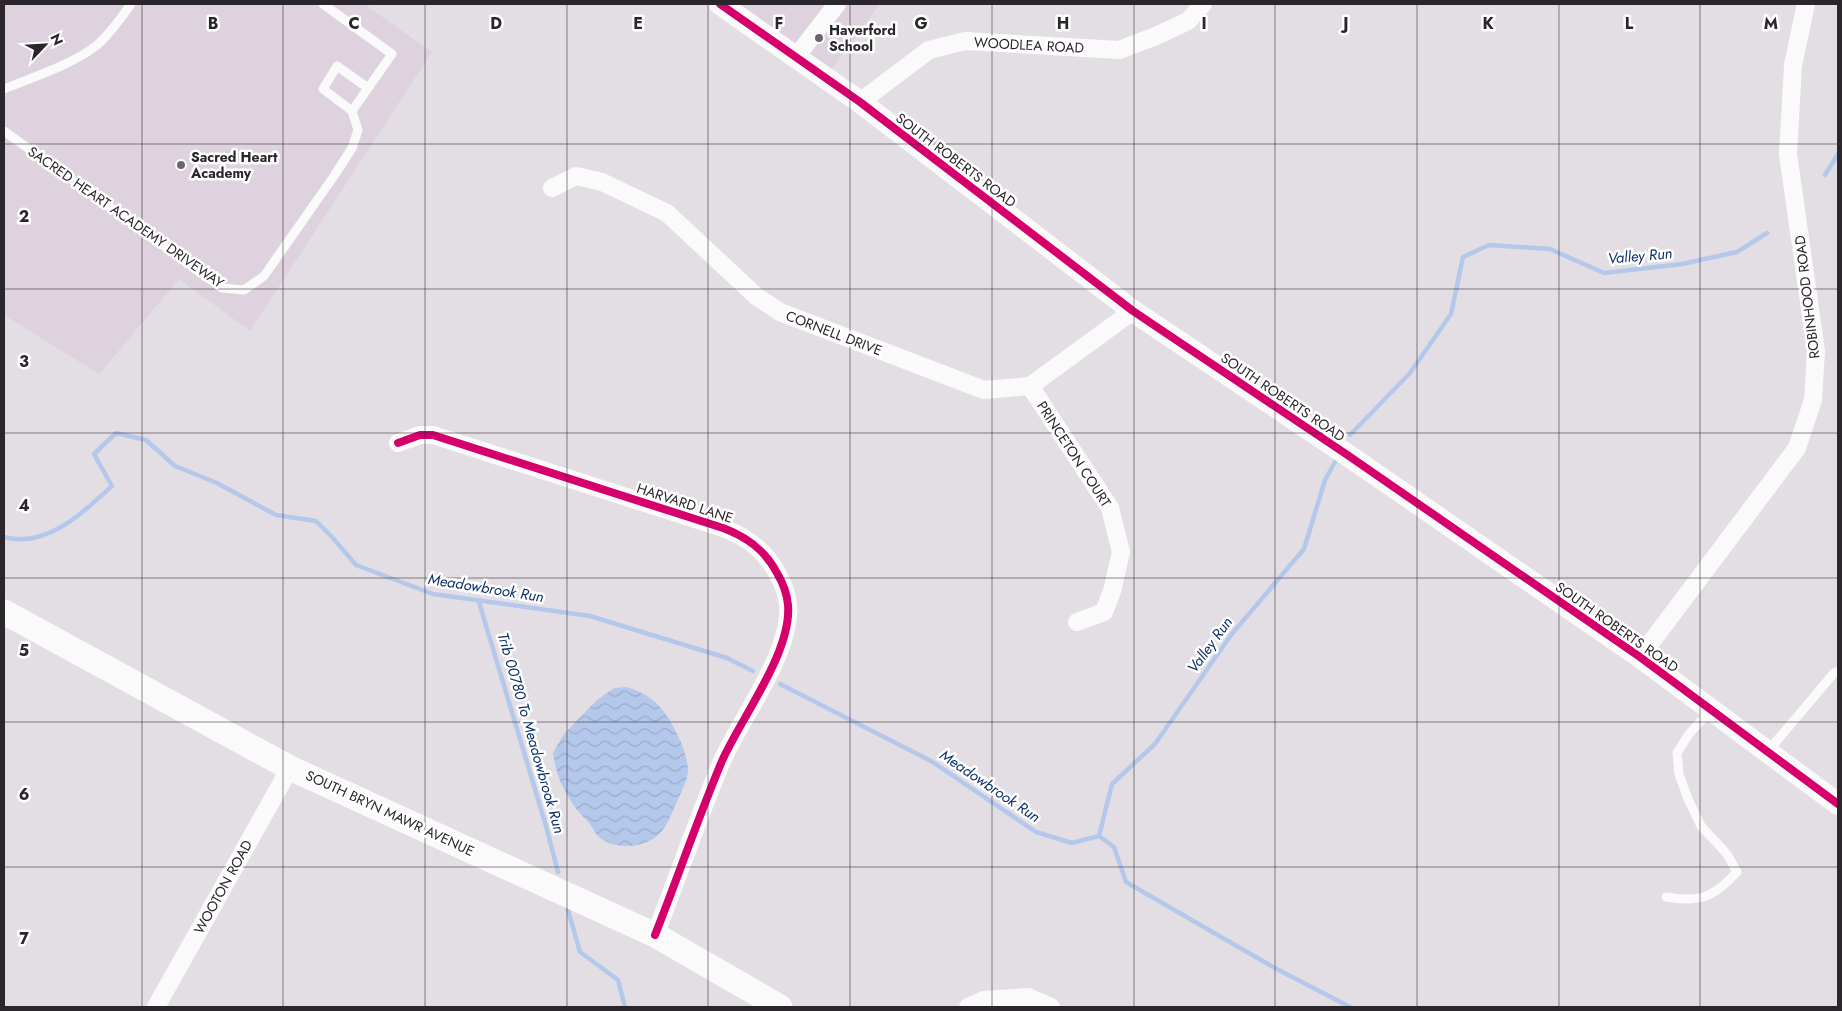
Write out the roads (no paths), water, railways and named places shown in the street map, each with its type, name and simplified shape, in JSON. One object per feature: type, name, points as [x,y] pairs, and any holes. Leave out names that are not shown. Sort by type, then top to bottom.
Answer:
[{"type":"main road","name":"SOUTH BRYN MAWR AVENUE","points":[[4,612],[290,768],[656,935],[780,1007]]},
{"type":"street","name":"SOUTH ROBERTS ROAD","points":[[720,4],[860,102],[1133,311],[1346,454],[1640,657],[1838,804]]},
{"type":"street","points":[[796,57],[837,4]]},
{"type":"street","name":"WOODLEA ROAD","points":[[860,102],[929,50],[965,41],[1119,50],[1188,21],[1202,4]]},
{"type":"street","name":"ROBINHOOD ROAD","points":[[1640,657],[1797,448],[1814,400],[1816,351],[1788,154],[1793,66],[1806,4]]},
{"type":"street","name":"CORNELL DRIVE","points":[[552,188],[576,176],[602,182],[668,213],[756,296],[780,312],[984,390],[1030,386]]},
{"type":"street","points":[[1030,386],[1133,311]]},
{"type":"street","name":"PRINCETON COURT","points":[[1030,386],[1110,508],[1121,552],[1112,592],[1104,612],[1077,622]]},
{"type":"street","name":"HARVARD LANE","points":[[398,443],[413,437],[433,435],[723,528],[747,539],[761,550],[779,576],[787,598],[788,607],[788,622],[782,644],[723,760],[656,935]]},
{"type":"street","name":"WOOTON ROAD","points":[[156,1007],[290,768]]},
{"type":"street","points":[[968,1007],[984,1000],[1028,997],[1051,1007]]},
{"type":"lane","points":[[4,90],[74,59],[96,46],[114,28],[131,4]]},
{"type":"lane","points":[[323,4],[392,54],[352,112],[323,90],[337,66],[368,88]]},
{"type":"lane","name":"SACRED HEART ACADEMY DRIVEWAY","points":[[4,131],[222,288],[244,290],[264,276],[352,148],[358,130],[352,112]]},
{"type":"lane","points":[[1767,751],[1838,670]]},
{"type":"lane","points":[[1666,897],[1685,900],[1707,897],[1726,884],[1737,872],[1726,854],[1701,826],[1679,774],[1677,753],[1689,734],[1711,710]]},
{"type":"water","points":[[626,687],[644,694],[658,704],[669,718],[682,744],[688,769],[684,787],[662,831],[648,841],[631,846],[607,842],[598,836],[565,791],[557,773],[553,753],[564,734],[597,700],[614,688]]},
{"type":"waterway","name":"Valley Run","points":[[1825,175],[1838,154]]},
{"type":"waterway","name":"Valley Run","points":[[1350,435],[1410,373],[1451,314],[1463,257],[1489,245],[1550,249],[1604,273],[1682,264],[1737,252],[1767,233]]},
{"type":"waterway","name":"Meadowbrook Run","points":[[4,537],[35,538],[49,533],[77,517],[112,486],[94,454],[116,433],[146,440],[175,466],[217,483],[276,515],[316,521],[356,565],[433,594],[590,616],[727,658],[753,671]]},
{"type":"waterway","name":"Valley Run","points":[[1099,836],[1112,784],[1155,744],[1231,635],[1304,549],[1325,480],[1335,462]]},
{"type":"waterway","name":"Trib 00780 To Meadowbrook Run","points":[[479,602],[558,872]]},
{"type":"waterway","name":"Meadowbrook Run","points":[[780,684],[931,761],[1036,832],[1072,843],[1099,836],[1114,847],[1126,882],[1273,967],[1350,1007]]},
{"type":"waterway","name":"Trib 00780 To Meadowbrook Run","points":[[566,903],[580,952],[618,980],[625,1007]]},
{"type":"place","name":"Haverford School","points":[[819,38]]},
{"type":"place","name":"Sacred Heart Academy","points":[[181,165]]}]
